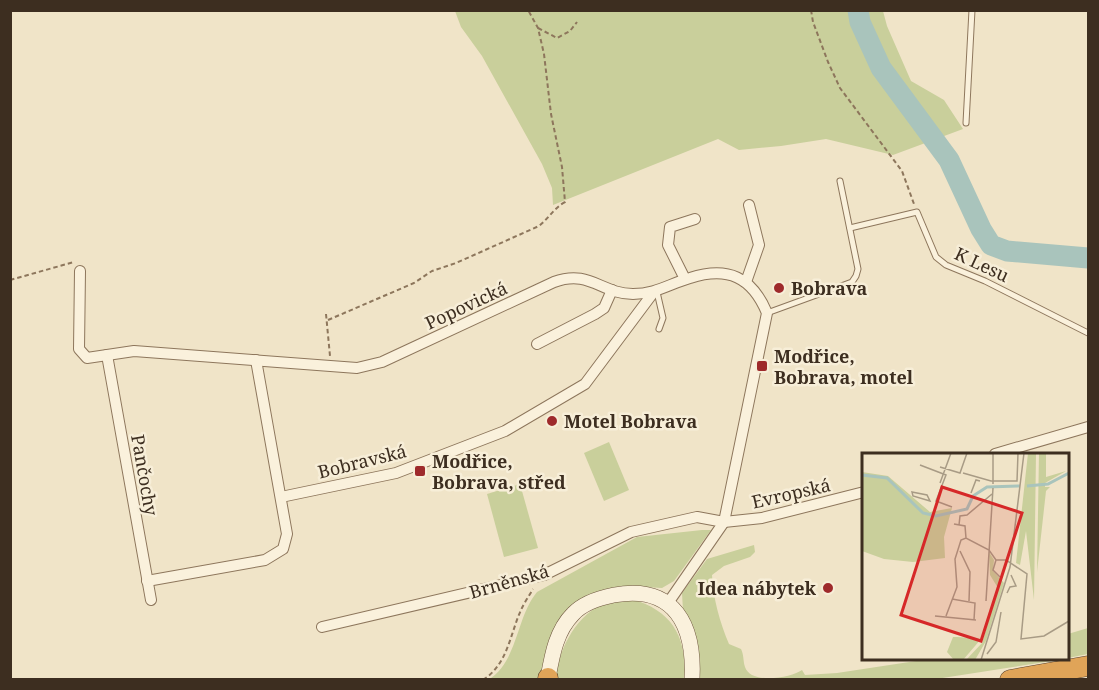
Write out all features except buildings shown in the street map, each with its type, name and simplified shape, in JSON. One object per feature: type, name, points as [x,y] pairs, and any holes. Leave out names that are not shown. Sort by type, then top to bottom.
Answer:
[{"type":"highway","points":[[1010,680],[1089,666]]},
{"type":"street","points":[[668,603],[724,522],[767,314],[758,295],[746,282],[759,245],[749,205]]},
{"type":"street","points":[[685,279],[668,245],[669,227],[695,219]]},
{"type":"street","name":"Popovická","points":[[80,271],[79,349],[87,358],[134,351],[357,368],[382,362],[561,279],[582,278],[625,294],[655,292],[685,279],[715,274],[738,278],[746,282]]},
{"type":"street","points":[[537,344],[604,308],[612,290]]},
{"type":"street","name":"Bobravská","points":[[281,497],[396,473],[505,431],[585,384],[655,292]]},
{"type":"street","name":"Pančochy","points":[[107,355],[151,600]]},
{"type":"street","points":[[147,581],[265,560],[283,549],[288,534],[256,360]]},
{"type":"street","points":[[998,453],[1089,427]]},
{"type":"street","name":"Evropská","points":[[724,522],[762,518],[862,493]]},
{"type":"street","name":"Brněnská","points":[[322,627],[544,575],[631,532],[697,517],[724,522]]},
{"type":"street","points":[[548,679],[554,650],[573,613],[584,604],[610,596],[635,593],[653,595],[668,603],[679,615],[689,637],[692,680]]},
{"type":"lane","points":[[966,123],[972,10]]},
{"type":"lane","points":[[767,314],[852,282],[856,276],[858,269],[840,181]]},
{"type":"lane","points":[[850,228],[917,212]]},
{"type":"lane","name":"K Lesu","points":[[917,212],[936,257],[946,265],[985,281],[1089,333]]},
{"type":"lane","points":[[655,292],[663,318],[659,329]]},
{"type":"path","points":[[328,320],[414,283],[432,270],[456,263],[539,226],[553,209],[565,202],[562,167],[550,114],[544,54],[538,28],[528,10]]},
{"type":"path","points":[[811,10],[813,22],[840,88],[902,171],[917,212]]},
{"type":"path","points":[[538,28],[557,38],[570,31],[577,22]]},
{"type":"path","points":[[10,280],[73,261],[80,271]]},
{"type":"path","points":[[326,314],[331,366]]},
{"type":"path","points":[[483,680],[495,671],[508,648],[521,610],[533,588],[544,575]]},
{"type":"green space","points":[[455,11],[883,11],[887,26],[911,81],[944,100],[963,129],[893,155],[826,139],[739,150],[718,139],[553,205],[552,188],[542,164],[482,56],[461,27]]},
{"type":"green space","points":[[609,442],[629,490],[604,501],[584,453]]},
{"type":"green space","points":[[520,484],[538,548],[504,557],[487,494]]},
{"type":"green space","points":[[711,530],[674,581],[662,588],[627,586],[604,590],[547,648],[540,679],[488,680],[505,662],[530,602],[537,592],[637,537]]},
{"type":"green space","points":[[754,545],[755,552],[750,557],[724,566],[712,575],[718,610],[729,644],[741,649],[745,667],[755,676],[781,677],[802,670],[805,675],[837,673],[922,660],[1059,660],[936,679],[697,679],[683,611],[682,593],[707,559]]},
{"type":"green space","points":[[638,601],[662,614],[676,631],[684,653],[686,679],[555,680],[564,647],[583,618],[605,603]]},
{"type":"green space","points":[[1088,628],[1088,654],[1069,658],[1069,634]]},
{"type":"waterway","name":"Bobrava","points":[[858,10],[860,22],[881,68],[949,160],[981,229],[991,245],[1007,251],[1088,258]]},
{"type":"place","name":"Bobrava","points":[[779,288]]},
{"type":"place","name":"Modřice, Bobrava, motel","points":[[762,366]]},
{"type":"place","name":"Motel Bobrava","points":[[552,421]]},
{"type":"place","name":"Modřice, Bobrava, střed","points":[[420,471]]},
{"type":"place","name":"Idea nábytek","points":[[828,588]]}]
